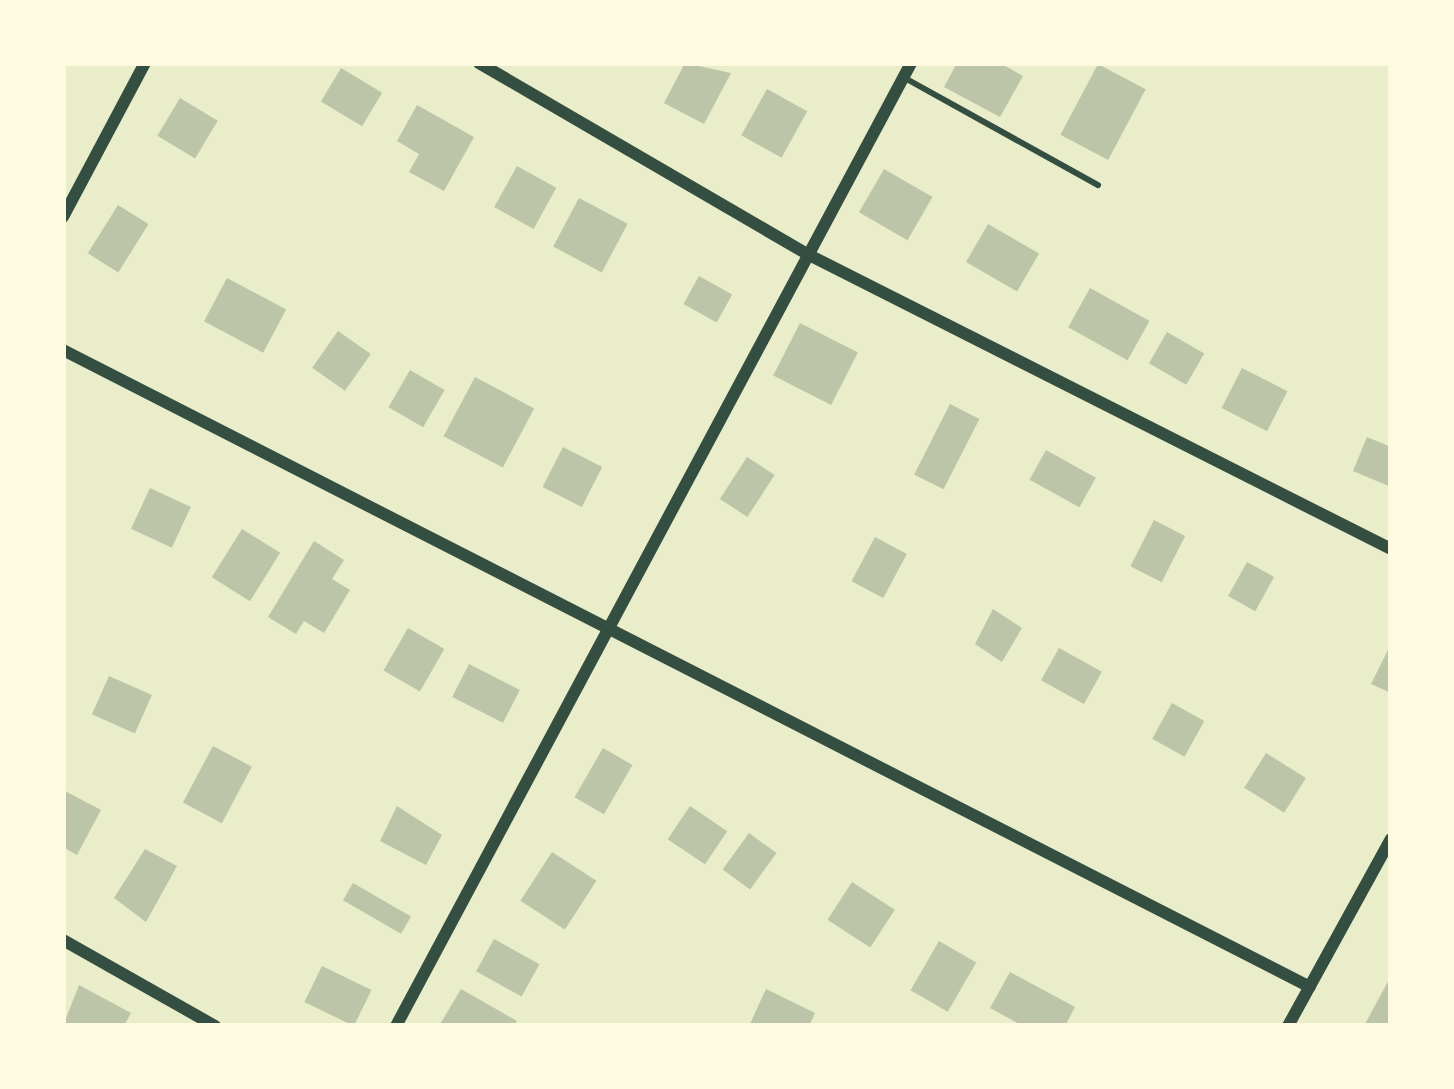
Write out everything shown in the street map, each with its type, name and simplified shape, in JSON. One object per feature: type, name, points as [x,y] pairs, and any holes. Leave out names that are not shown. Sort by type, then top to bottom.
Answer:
[{"type":"street","points":[[63,217],[146,63]]},
{"type":"street","points":[[479,63],[805,254],[1391,550]]},
{"type":"street","points":[[396,1026],[607,623],[910,63]]},
{"type":"street","points":[[63,350],[607,623],[1310,987]]},
{"type":"street","points":[[1288,1026],[1391,839]]},
{"type":"street","points":[[63,940],[215,1026]]},
{"type":"lane","points":[[903,77],[1098,184]]},
{"type":"building","points":[[685,63],[731,73],[704,124],[664,103]]},
{"type":"building","points":[[957,63],[1000,63],[1023,76],[1000,117],[944,87]]},
{"type":"building","points":[[1098,64],[1146,89],[1108,160],[1060,135]]},
{"type":"building","points":[[341,68],[382,93],[362,126],[321,101]]},
{"type":"building","points":[[767,89],[807,111],[782,158],[741,135]]},
{"type":"building","points":[[180,98],[218,121],[195,158],[157,136]]},
{"type":"building","points":[[417,105],[474,137],[444,191],[409,172],[419,154],[397,141]]},
{"type":"building","points":[[517,166],[556,188],[534,229],[494,207]]},
{"type":"building","points":[[884,169],[932,197],[907,240],[859,212]]},
{"type":"building","points":[[579,198],[628,224],[602,272],[553,247]]},
{"type":"building","points":[[118,205],[149,224],[118,272],[88,253]]},
{"type":"building","points":[[988,224],[1039,253],[1017,292],[966,262]]},
{"type":"building","points":[[699,276],[732,294],[717,322],[683,304]]},
{"type":"building","points":[[227,278],[286,309],[263,353],[204,321]]},
{"type":"building","points":[[1090,288],[1149,321],[1128,360],[1068,327]]},
{"type":"building","points":[[800,323],[858,353],[831,405],[773,376]]},
{"type":"building","points":[[338,331],[371,354],[345,391],[312,368]]},
{"type":"building","points":[[1167,332],[1204,354],[1186,385],[1149,363]]},
{"type":"building","points":[[1242,368],[1287,391],[1267,431],[1222,408]]},
{"type":"building","points":[[410,370],[445,390],[423,427],[388,407]]},
{"type":"building","points":[[475,377],[534,408],[503,468],[444,436]]},
{"type":"building","points":[[950,404],[979,419],[944,489],[914,474]]},
{"type":"building","points":[[1367,437],[1391,447],[1391,487],[1353,471]]},
{"type":"building","points":[[563,447],[602,467],[582,507],[543,487]]},
{"type":"building","points":[[1046,450],[1096,478],[1079,507],[1030,480]]},
{"type":"building","points":[[747,457],[775,475],[747,517],[720,499]]},
{"type":"building","points":[[150,488],[191,507],[172,548],[131,529]]},
{"type":"building","points":[[1154,520],[1185,536],[1162,582],[1130,566]]},
{"type":"building","points":[[242,529],[280,553],[250,601],[212,577]]},
{"type":"building","points":[[875,537],[907,554],[883,598],[852,581]]},
{"type":"building","points":[[314,541],[344,560],[332,579],[350,590],[324,633],[304,621],[296,634],[268,617]]},
{"type":"building","points":[[1247,562],[1274,577],[1255,611],[1228,596]]},
{"type":"building","points":[[993,609],[1022,628],[1002,662],[975,644]]},
{"type":"building","points":[[408,628],[444,649],[420,691],[384,670]]},
{"type":"building","points":[[1391,644],[1391,693],[1371,684]]},
{"type":"building","points":[[1059,648],[1102,672],[1084,704],[1041,680]]},
{"type":"building","points":[[469,664],[520,690],[503,723],[452,697]]},
{"type":"building","points":[[109,676],[152,695],[135,733],[92,714]]},
{"type":"building","points":[[1172,703],[1204,721],[1184,757],[1152,739]]},
{"type":"building","points":[[213,746],[252,767],[222,823],[183,803]]},
{"type":"building","points":[[603,748],[632,765],[604,814],[574,797]]},
{"type":"building","points":[[1266,753],[1306,778],[1284,813],[1244,788]]},
{"type":"building","points":[[63,790],[101,810],[77,855],[63,847]]},
{"type":"building","points":[[397,806],[442,835],[426,865],[380,841]]},
{"type":"building","points":[[690,806],[727,831],[705,864],[668,839]]},
{"type":"building","points":[[749,833],[777,853],[750,889],[723,869]]},
{"type":"building","points":[[145,849],[177,866],[146,922],[114,898]]},
{"type":"building","points":[[552,852],[596,881],[565,930],[520,901]]},
{"type":"building","points":[[852,882],[895,910],[870,948],[827,920]]},
{"type":"building","points":[[353,883],[411,916],[401,934],[343,900]]},
{"type":"building","points":[[494,939],[539,964],[522,997],[476,971]]},
{"type":"building","points":[[939,941],[976,962],[948,1012],[910,990]]},
{"type":"building","points":[[322,966],[371,990],[354,1026],[304,1002]]},
{"type":"building","points":[[1010,972],[1075,1007],[1065,1026],[1023,1026],[990,1008]]},
{"type":"building","points":[[1391,976],[1391,1026],[1364,1026]]},
{"type":"building","points":[[79,985],[131,1013],[124,1026],[63,1026]]},
{"type":"building","points":[[461,989],[517,1021],[514,1026],[439,1026]]},
{"type":"building","points":[[766,989],[815,1013],[809,1026],[749,1026]]}]
